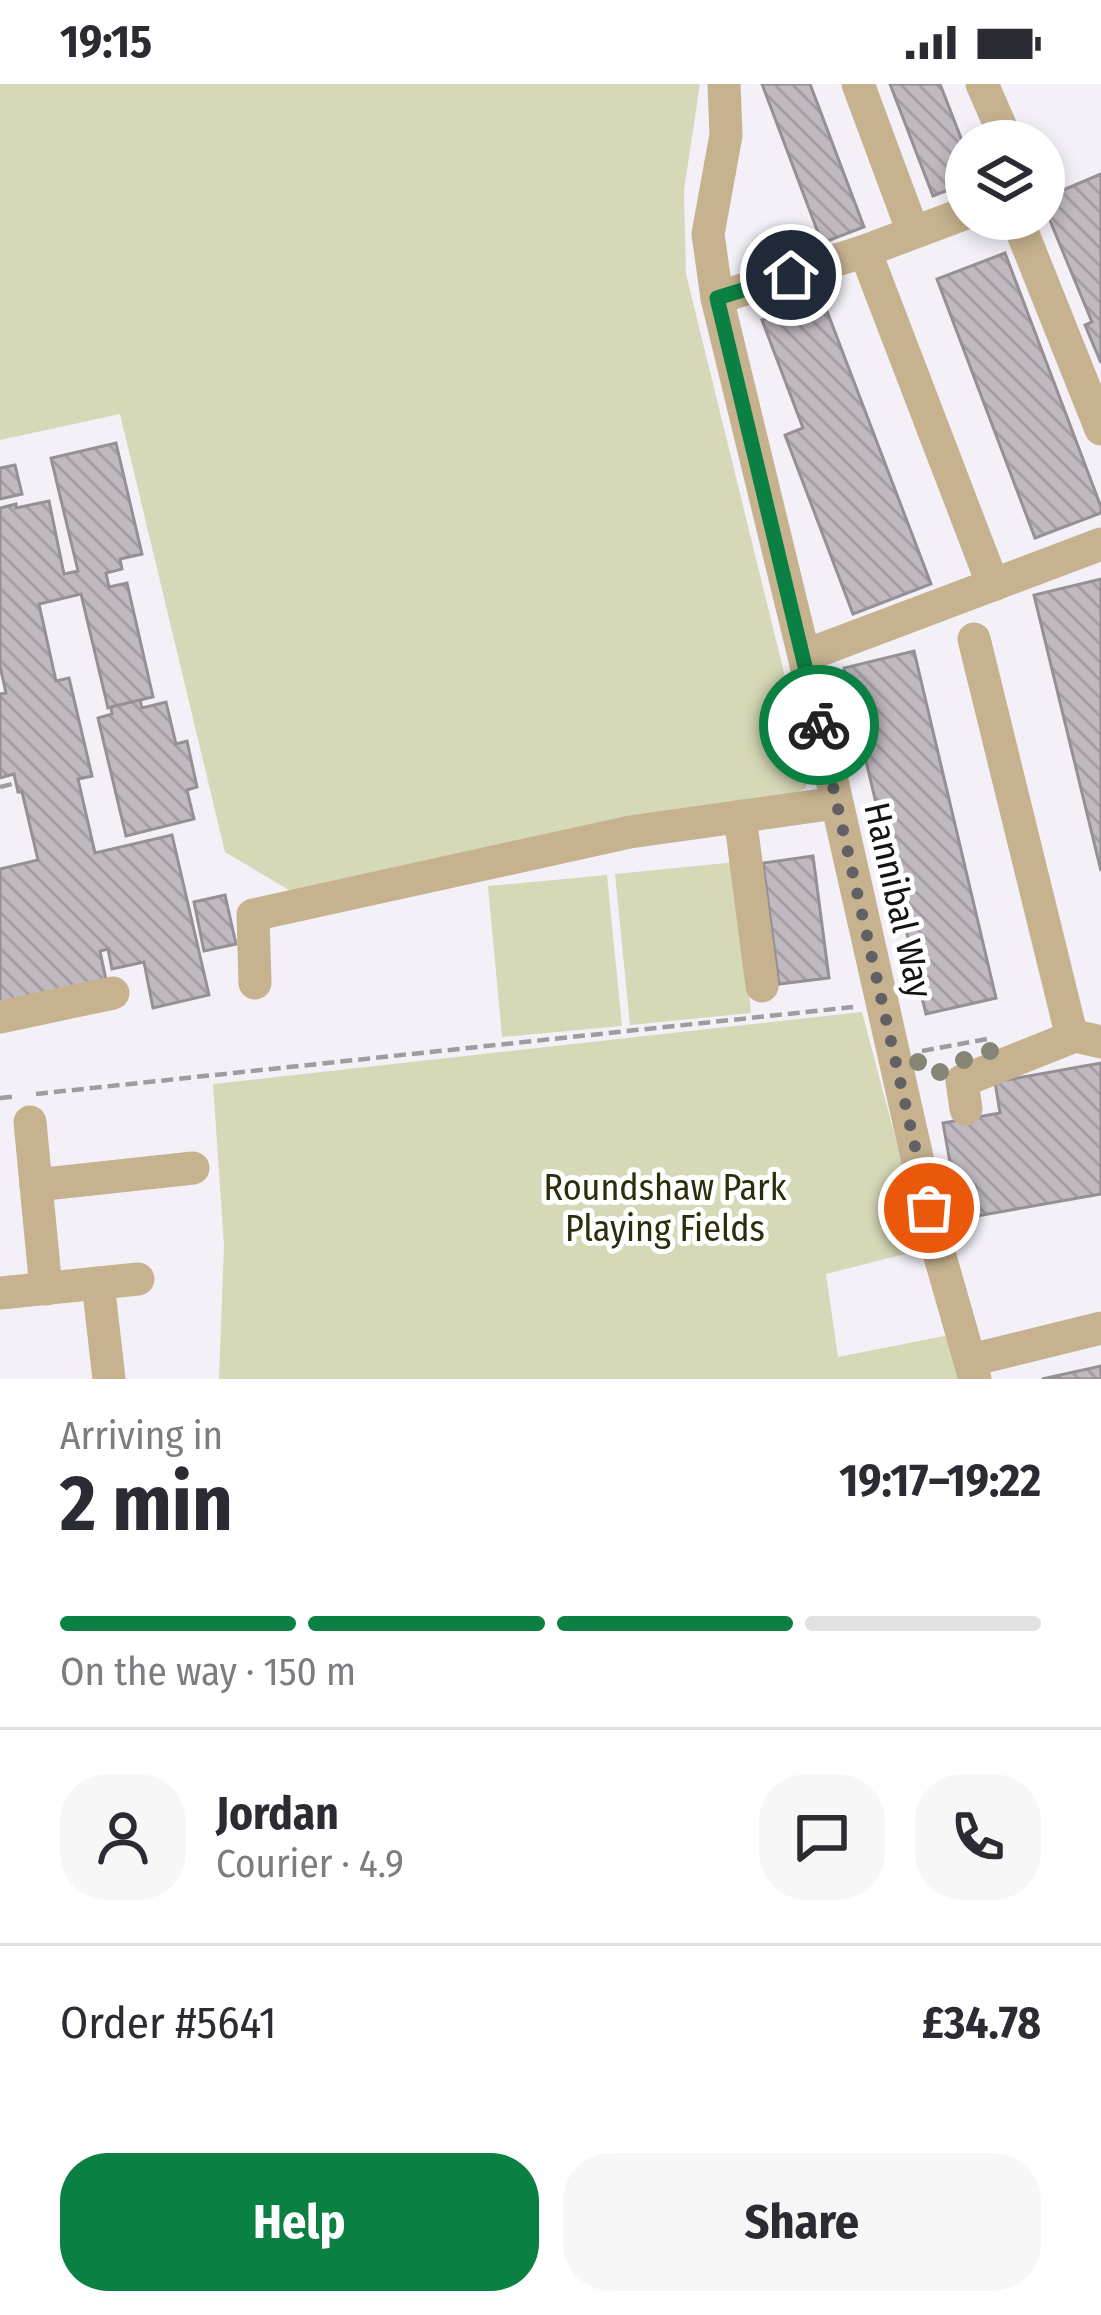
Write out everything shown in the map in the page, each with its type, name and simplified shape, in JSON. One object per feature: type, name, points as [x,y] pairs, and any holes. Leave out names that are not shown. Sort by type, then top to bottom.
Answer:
[{"type":"street","name":"Hannibal Way","points":[[724,84],[726,135],[708,234],[717,298],[804,656],[937,1246],[973,1369]]},
{"type":"street","points":[[858,84],[914,232]]},
{"type":"street","points":[[982,84],[998,120]]},
{"type":"street","points":[[717,298],[945,220]]},
{"type":"street","points":[[1025,240],[1101,429]]},
{"type":"street","points":[[865,251],[993,585]]},
{"type":"street","points":[[804,656],[1101,544]]},
{"type":"street","points":[[974,639],[1070,1028],[1088,1039]]},
{"type":"street","points":[[256,982],[253,916],[630,832],[836,803]]},
{"type":"street","points":[[740,816],[762,986]]},
{"type":"street","points":[[467,869],[472,904]]},
{"type":"street","points":[[0,1017],[113,993]]},
{"type":"street","points":[[966,1109],[962,1082],[1088,1039]]},
{"type":"street","points":[[30,1121],[46,1289]]},
{"type":"street","points":[[36,1185],[193,1168]]},
{"type":"street","points":[[0,1293],[138,1279]]},
{"type":"street","points":[[98,1283],[110,1379]]},
{"type":"street","points":[[973,1369],[1101,1328]]},
{"type":"path","points":[[0,787],[12,784]]},
{"type":"path","points":[[0,1098],[883,1004]]},
{"type":"green space","points":[[0,84],[700,84],[684,190],[686,274],[808,770],[806,788],[786,800],[294,893],[225,852],[120,414],[0,440]]},
{"type":"green space","points":[[736,862],[751,1013],[630,1025],[615,874]]},
{"type":"green space","points":[[607,875],[622,1026],[502,1037],[488,886]]},
{"type":"green space","name":"Roundshaw Park Playing Fields","points":[[862,1012],[925,1249],[826,1274],[838,1357],[949,1335],[962,1379],[219,1379],[224,1245],[213,1084]]},
{"type":"building","points":[[762,84],[810,84],[864,227],[822,243]]},
{"type":"building","points":[[890,84],[940,84],[954,120],[945,120],[945,191],[933,196]]},
{"type":"building","points":[[1101,174],[1101,363],[1085,325],[1092,322],[1058,240],[1065,240],[1065,189]]},
{"type":"building","points":[[1005,253],[1101,507],[1101,513],[1035,538],[937,279]]},
{"type":"building","points":[[822,298],[931,584],[853,614],[785,435],[803,428],[762,320]]},
{"type":"building","points":[[116,443],[142,554],[120,559],[122,569],[106,573],[109,587],[127,583],[153,697],[108,708],[81,594],[39,604],[56,681],[69,678],[92,776],[78,779],[95,853],[172,835],[209,995],[153,1008],[144,962],[112,969],[108,949],[100,951],[106,980],[0,1004],[0,869],[38,860],[14,774],[0,778],[0,694],[6,693],[0,666],[0,508],[49,501],[64,574],[78,571],[51,458]]},
{"type":"building","points":[[15,465],[22,494],[0,499],[0,468]]},
{"type":"building","points":[[1101,579],[1101,871],[1034,595]]},
{"type":"building","points":[[914,651],[996,998],[926,1014],[844,668]]},
{"type":"building","points":[[140,700],[142,708],[166,702],[176,744],[187,741],[197,787],[187,790],[194,819],[126,836],[98,718],[112,714],[111,707]]},
{"type":"building","points":[[813,856],[829,978],[779,984],[763,863]]},
{"type":"building","points":[[225,895],[236,944],[204,951],[194,902]]},
{"type":"building","points":[[1101,1063],[1101,1194],[960,1219],[943,1123],[1000,1113],[995,1082]]},
{"type":"building","points":[[1101,1366],[1101,1379],[1042,1379]]},
{"type":"way so far","points":[[819,725],[929,1208]]},
{"type":"route","points":[[791,275],[717,298],[819,725]]}]
